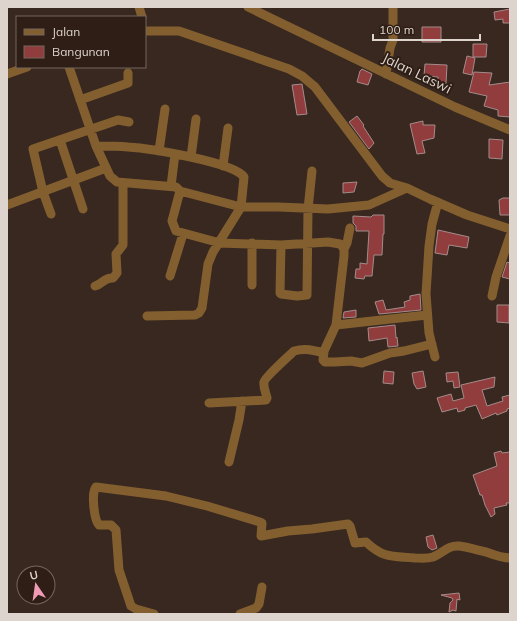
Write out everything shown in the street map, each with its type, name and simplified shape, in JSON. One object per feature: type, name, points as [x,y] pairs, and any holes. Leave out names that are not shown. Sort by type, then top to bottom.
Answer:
[{"type":"street","name":"Jalan Laswi","points":[[248,7],[455,107],[510,130]]},
{"type":"street","points":[[386,74],[390,48],[393,40],[393,7]]},
{"type":"street","points":[[146,30],[179,31],[289,69],[302,76],[315,87],[382,176],[390,183],[407,188],[467,215],[510,229]]},
{"type":"street","points":[[7,74],[24,68]]},
{"type":"street","points":[[69,68],[96,146],[113,180],[123,183],[176,187],[180,191],[241,206],[308,209],[328,209],[369,205],[407,188]]},
{"type":"street","points":[[80,100],[128,83],[128,73]]},
{"type":"street","points":[[159,151],[165,109]]},
{"type":"street","points":[[191,157],[196,119]]},
{"type":"street","points":[[51,214],[43,192],[33,149],[118,120],[129,122]]},
{"type":"street","points":[[223,166],[228,128]]},
{"type":"street","points":[[60,140],[83,209]]},
{"type":"street","points":[[96,146],[128,147],[191,157],[223,166],[241,173],[244,177],[241,206],[220,243],[213,252],[208,264],[202,308],[199,313],[195,315],[147,316]]},
{"type":"street","points":[[171,186],[175,154]]},
{"type":"street","points":[[7,205],[106,168]]},
{"type":"street","points":[[281,245],[280,293],[305,296],[307,295],[308,209],[312,170]]},
{"type":"street","points":[[95,286],[102,284],[105,279],[113,278],[117,273],[116,254],[123,245],[123,183]]},
{"type":"street","points":[[180,191],[172,222],[176,231],[183,234],[220,243],[281,245],[328,242],[340,244],[344,249]]},
{"type":"street","points":[[435,357],[426,294],[429,246],[432,224],[438,202]]},
{"type":"street","points":[[350,228],[347,243],[344,249],[336,325],[325,350],[323,360],[325,362],[351,361],[362,363],[390,353],[432,344]]},
{"type":"street","points":[[170,276],[183,234]]},
{"type":"street","points":[[492,296],[496,277],[510,236]]},
{"type":"street","points":[[252,243],[252,285]]},
{"type":"street","points":[[336,325],[428,315]]},
{"type":"street","points":[[209,403],[266,400],[264,382],[280,366],[284,359],[289,357],[294,351],[303,349],[325,350]]},
{"type":"street","points":[[229,462],[240,420],[242,402]]},
{"type":"street","points":[[154,614],[131,606],[119,570],[116,530],[111,525],[99,525],[96,521],[93,493],[96,487],[166,496],[208,506],[260,522],[262,524],[261,536],[288,531],[348,524],[355,543],[366,542],[375,550],[391,557],[430,558],[451,546],[458,546],[504,558],[510,558]]},
{"type":"street","points":[[240,614],[256,608],[259,604],[262,587]]},
{"type":"building","points":[[510,9],[510,23],[503,23],[503,19],[495,20],[494,12]]},
{"type":"building","points":[[422,27],[441,27],[441,42],[422,42]]},
{"type":"building","points":[[473,44],[487,44],[486,57],[473,57]]},
{"type":"building","points":[[467,56],[475,58],[472,75],[463,73]]},
{"type":"building","points":[[425,64],[447,65],[446,84],[438,83],[438,77],[424,76]]},
{"type":"building","points":[[362,69],[372,74],[368,85],[357,82]]},
{"type":"building","points":[[474,72],[492,73],[489,85],[510,82],[510,117],[498,116],[498,110],[484,106],[487,96],[469,92]]},
{"type":"building","points":[[302,84],[307,114],[297,115],[292,85]]},
{"type":"building","points":[[357,116],[374,143],[369,149],[349,122]]},
{"type":"building","points":[[423,121],[423,125],[435,125],[434,138],[422,141],[425,153],[417,154],[410,124]]},
{"type":"building","points":[[489,139],[503,140],[502,159],[489,158]]},
{"type":"building","points":[[357,182],[354,192],[343,193],[343,183]]},
{"type":"building","points":[[503,198],[510,198],[510,215],[500,215],[499,200]]},
{"type":"building","points":[[373,215],[384,215],[382,255],[374,255],[372,276],[365,276],[364,279],[355,278],[356,269],[360,269],[360,263],[367,264],[369,231],[356,231],[356,226],[353,223],[353,216],[371,217]]},
{"type":"building","points":[[438,230],[469,237],[467,248],[449,245],[447,255],[435,253]]},
{"type":"building","points":[[507,262],[510,263],[510,279],[502,277]]},
{"type":"building","points":[[420,294],[421,310],[379,314],[375,302],[383,300],[386,310],[405,307],[404,302],[410,300],[410,296]]},
{"type":"building","points":[[497,305],[509,305],[509,323],[497,322]]},
{"type":"building","points":[[356,310],[356,317],[343,318],[344,312]]},
{"type":"building","points":[[395,325],[398,346],[388,347],[387,338],[369,341],[368,328]]},
{"type":"building","points":[[384,371],[394,372],[393,384],[383,383]]},
{"type":"building","points":[[423,371],[426,387],[417,389],[414,384],[412,373]]},
{"type":"building","points":[[458,372],[460,387],[454,388],[453,381],[447,382],[446,373]]},
{"type":"building","points":[[495,377],[494,387],[482,390],[487,406],[503,401],[502,397],[510,395],[510,408],[507,409],[507,411],[497,415],[496,413],[482,419],[476,405],[458,412],[457,408],[442,412],[437,398],[451,394],[453,401],[464,398],[461,385]]},
{"type":"building","points":[[501,451],[502,453],[510,452],[510,503],[494,508],[495,514],[491,517],[482,495],[480,495],[473,475],[497,466],[494,453]]},
{"type":"building","points":[[433,535],[437,548],[432,550],[428,547],[426,537]]},
{"type":"building","points":[[459,593],[460,600],[457,599],[456,611],[453,610],[449,612],[450,603],[453,600],[452,598],[441,595]]}]
